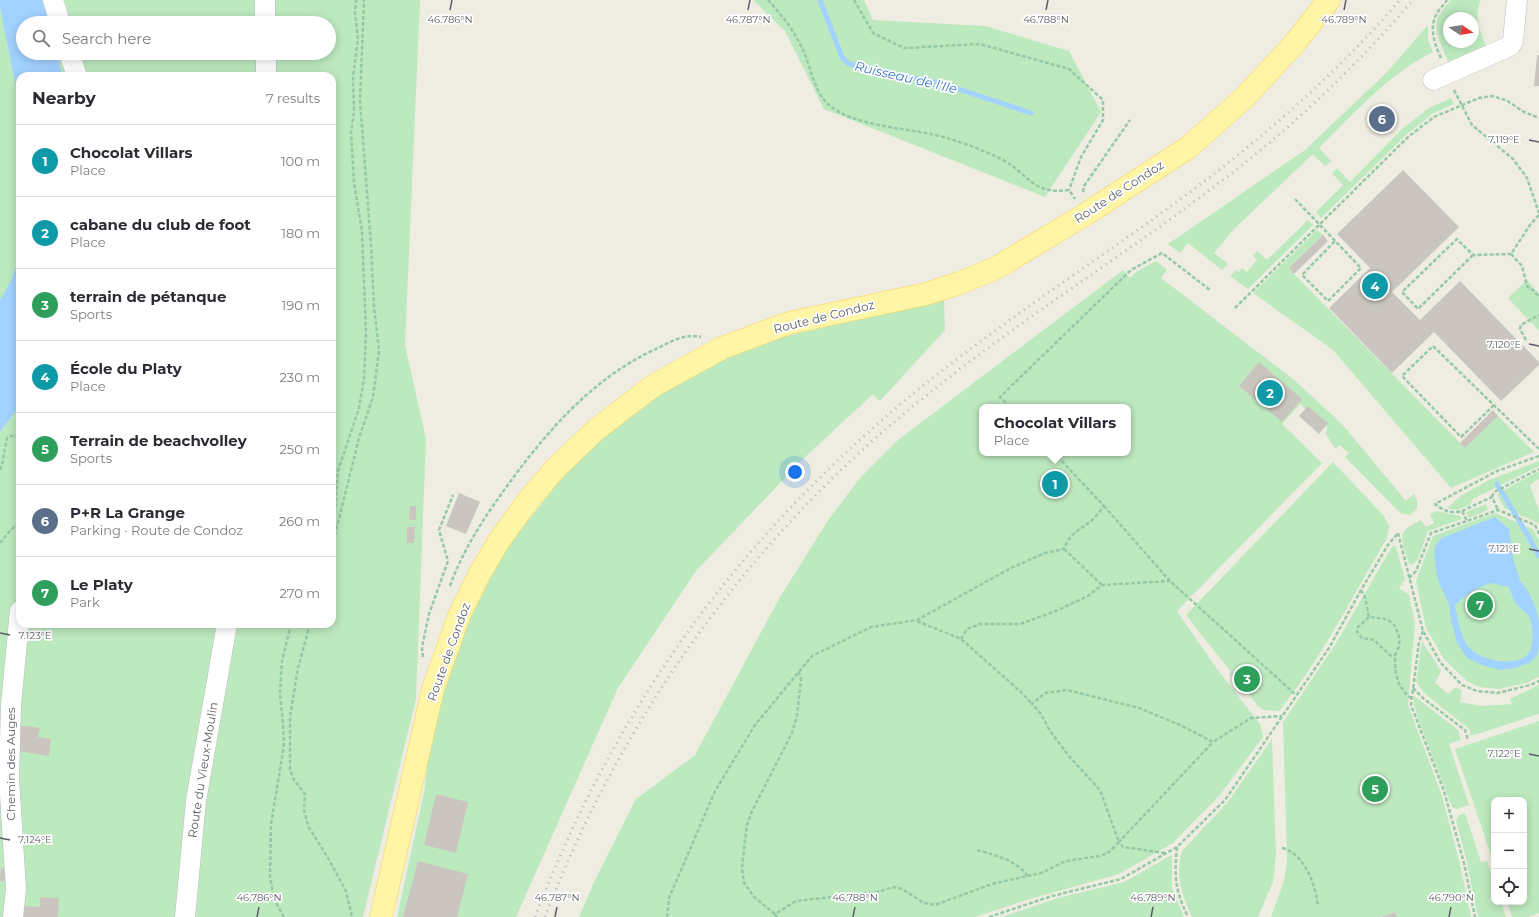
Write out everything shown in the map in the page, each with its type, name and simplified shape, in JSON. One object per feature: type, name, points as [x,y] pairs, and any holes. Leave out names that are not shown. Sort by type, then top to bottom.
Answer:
[{"type":"main road","name":"Route de Condoz","points":[[381,917],[433,689],[459,616],[480,573],[499,541],[527,502],[556,468],[597,429],[653,386],[722,348],[789,323],[926,294],[960,283],[996,268],[1090,212],[1189,147],[1240,102],[1294,44],[1329,0]]},
{"type":"street","points":[[53,0],[58,16]]},
{"type":"street","points":[[265,0],[265,16]]},
{"type":"street","points":[[1440,78],[1510,46],[1513,41],[1517,0]]},
{"type":"street","points":[[72,60],[76,72]]},
{"type":"street","points":[[266,60],[266,72]]},
{"type":"street","name":"Chemin des Auges","points":[[13,917],[16,889],[9,779],[11,705],[18,628]]},
{"type":"street","name":"Route du Vieux-Moulin","points":[[184,917],[196,801],[226,628]]},
{"type":"path","points":[[336,498],[338,471],[359,408],[364,378],[366,333],[362,231],[354,183],[351,133],[354,112],[353,77],[358,38],[355,13],[356,0]]},
{"type":"path","points":[[336,531],[359,438],[373,397],[379,351],[374,306],[360,101],[364,0]]},
{"type":"path","points":[[768,0],[783,16],[801,44],[816,84],[826,102],[840,112],[863,121],[949,138],[1000,158],[1016,168],[1037,187],[1046,190],[1069,190]]},
{"type":"path","points":[[854,0],[873,33],[904,48],[980,44],[1069,69],[1103,100],[1103,120],[1080,157],[1069,190]]},
{"type":"path","points":[[1448,0],[1436,14],[1434,21],[1433,37],[1440,78],[1461,105],[1472,125],[1513,159],[1527,178],[1539,214],[1510,254]]},
{"type":"path","points":[[1235,308],[1408,137],[1434,116],[1479,98],[1492,96],[1506,100],[1524,112],[1539,118]]},
{"type":"path","points":[[1090,212],[1083,192],[1084,186],[1130,120]]},
{"type":"path","points":[[1069,190],[1090,212]]},
{"type":"path","points":[[1295,199],[1361,268],[1328,301],[1302,275],[1335,241]]},
{"type":"path","points":[[1473,255],[1457,239],[1402,292],[1418,309],[1473,255],[1510,254],[1522,266],[1527,286],[1539,297]]},
{"type":"path","points":[[1007,404],[1000,397],[1131,270],[1162,253],[1210,290]]},
{"type":"path","points":[[1526,340],[1520,329],[1521,325],[1539,314]]},
{"type":"path","points":[[1494,405],[1461,437],[1402,376],[1433,346],[1494,405],[1539,449]]},
{"type":"path","points":[[0,470],[7,438],[16,436]]},
{"type":"path","points":[[1057,456],[1104,506],[1170,581],[1296,695]]},
{"type":"path","points":[[1539,456],[1497,471],[1435,504],[1440,508],[1456,513],[1462,511],[1492,497],[1496,491],[1539,469]]},
{"type":"path","points":[[424,661],[422,647],[429,614],[448,561],[439,530],[453,495]]},
{"type":"path","points":[[1492,497],[1498,510]]},
{"type":"path","points":[[1064,549],[1067,540],[1074,533],[1092,521],[1104,506]]},
{"type":"path","points":[[1409,578],[1416,571],[1431,533],[1498,510],[1535,525],[1539,534]]},
{"type":"path","points":[[1462,511],[1467,521]]},
{"type":"path","points":[[0,543],[16,525]]},
{"type":"path","points":[[989,917],[1052,896],[1122,878],[1177,847],[1225,800],[1329,648],[1388,544],[1398,533],[1423,631],[1440,662],[1462,685],[1477,691],[1498,693],[1530,685],[1539,681]]},
{"type":"path","points":[[1064,549],[1102,585]]},
{"type":"path","points":[[667,917],[668,898],[716,791],[755,725],[812,656],[871,627],[916,620],[1011,568],[1045,553],[1064,549]]},
{"type":"path","points":[[961,639],[967,629],[980,624],[1020,624],[1056,611],[1088,596],[1102,585],[1170,581]]},
{"type":"path","points":[[1361,590],[1366,597],[1369,617]]},
{"type":"path","points":[[1394,655],[1392,656],[1374,640],[1362,638],[1357,632],[1358,627],[1369,617],[1390,620],[1396,626],[1399,636],[1399,646],[1394,655],[1398,682],[1403,691],[1411,699]]},
{"type":"path","points":[[916,620],[961,639],[1021,692],[1032,704],[1041,714],[1050,731],[1068,755],[1100,790],[1119,842],[1123,847],[1165,854]]},
{"type":"path","points":[[284,917],[274,899],[270,877],[271,824],[284,745],[280,694],[282,661],[290,628]]},
{"type":"path","points":[[309,628],[298,668],[290,717],[290,769],[294,780],[304,794],[304,809],[308,826],[346,891],[352,917]]},
{"type":"path","points":[[1423,631],[1419,642],[1411,705],[1444,791],[1464,863],[1475,917]]},
{"type":"path","points":[[777,917],[754,898],[744,883],[742,869],[747,825],[752,811],[792,733],[797,716],[801,679],[799,672]]},
{"type":"path","points":[[1413,687],[1424,699],[1465,730],[1468,740]]},
{"type":"path","points":[[1032,704],[1045,693],[1067,690],[1139,708],[1180,725],[1213,742]]},
{"type":"path","points":[[775,914],[796,901],[877,892],[894,887],[902,888],[924,903],[935,905],[992,884],[1040,873],[1066,861],[1100,856],[1109,852],[1119,842],[1213,742],[1251,718],[1282,716]]},
{"type":"path","points":[[1177,847],[1176,884],[1188,917]]},
{"type":"path","points":[[1282,848],[1290,850],[1302,862],[1312,882],[1318,906]]},
{"type":"path","points":[[977,850],[1008,860],[1020,867],[1028,876]]},
{"type":"green space","points":[[0,0],[45,0],[50,16],[16,16],[16,60],[336,60],[336,16],[69,16],[64,0],[420,0],[405,345],[426,439],[416,699],[363,917],[0,917]]},
{"type":"green space","points":[[753,0],[864,0],[873,20],[985,26],[1069,51],[1101,112],[1045,197],[824,109],[785,31]]},
{"type":"green space","points":[[1451,0],[1481,0],[1478,12],[1443,12],[1443,48],[1479,48],[1479,26],[1486,46],[1449,64],[1439,40],[1436,27],[1439,15]]},
{"type":"green space","points":[[1428,25],[1428,40],[1433,52],[1417,61],[1386,83],[1319,148],[1331,161],[1325,166],[1313,154],[1235,228],[1214,253],[1228,264],[1222,270],[1188,243],[1180,253],[1168,244],[1305,150],[1387,72]]},
{"type":"green space","points":[[1451,98],[1454,104],[1432,114],[1406,135],[1321,218],[1316,212],[1343,185],[1332,173],[1337,168],[1350,182],[1402,129],[1429,108]]},
{"type":"green space","points":[[1308,220],[1313,225],[1248,289],[1230,276],[1236,270],[1239,272],[1242,268],[1247,272],[1257,260],[1253,256],[1257,251],[1267,260]]},
{"type":"green space","points":[[1317,230],[1323,235],[1289,268],[1294,274],[1465,448],[1498,416],[1534,452],[1451,488],[1333,350],[1253,293]]},
{"type":"green space","points":[[1156,261],[1167,270],[1161,278],[1293,379],[1341,423],[1406,501],[1414,494],[1417,500],[1417,509],[1410,515],[1400,513],[1345,457],[1349,453],[1339,445],[1336,449],[1333,446],[1326,434],[1327,427],[1300,404],[1282,424],[1322,463],[1177,611],[1217,669],[1260,724],[1263,737],[1220,795],[1173,843],[1119,874],[1023,901],[975,917],[579,917],[595,880],[636,799],[695,755],[780,597],[829,519],[860,478],[898,440],[1123,270],[1130,278],[1136,272]]},
{"type":"green space","points":[[1527,280],[1539,294],[1539,331],[1508,298]]},
{"type":"green space","points":[[944,300],[945,330],[880,401],[873,394],[803,459],[696,571],[618,688],[516,917],[397,917],[424,793],[429,749],[442,691],[465,619],[505,550],[564,475],[606,434],[660,393],[724,358],[782,337]]},
{"type":"green space","points":[[1539,461],[1539,466],[1473,499],[1470,505],[1456,510],[1447,508],[1462,495],[1489,480]]},
{"type":"green space","points":[[1333,462],[1384,516],[1389,526],[1387,538],[1323,649],[1295,691],[1279,711],[1264,710],[1258,706],[1240,683],[1229,674],[1231,672],[1186,615]]},
{"type":"green space","points":[[1539,471],[1539,479],[1530,485],[1539,511],[1539,525],[1538,523],[1504,508],[1497,494]]},
{"type":"green space","points":[[1486,504],[1488,510],[1469,518],[1466,512]]},
{"type":"green space","points":[[1437,511],[1460,516],[1462,519],[1428,531],[1418,559],[1412,565],[1409,564],[1403,544],[1402,536],[1404,531],[1421,520],[1426,527],[1434,523],[1430,514]]},
{"type":"green space","points":[[1495,513],[1533,529],[1539,540],[1539,677],[1526,683],[1499,689],[1479,687],[1467,681],[1444,659],[1426,628],[1416,581],[1433,536]]},
{"type":"green space","points":[[1393,545],[1396,547],[1405,579],[1399,588],[1409,595],[1415,623],[1408,705],[1441,793],[1459,860],[1471,917],[1397,917],[1395,912],[1380,917],[1271,917],[1284,881],[1287,860],[1283,722],[1335,645]]},
{"type":"green space","points":[[1422,641],[1441,671],[1435,683],[1448,694],[1456,687],[1462,691],[1460,702],[1482,706],[1512,704],[1510,699],[1539,685],[1539,714],[1471,736],[1469,729],[1424,693],[1416,682]]},
{"type":"green space","points":[[1414,696],[1458,730],[1461,740],[1449,744],[1469,805],[1457,809],[1452,807],[1418,719],[1414,704]]},
{"type":"green space","points":[[1539,721],[1539,913],[1528,917],[1512,917],[1508,905],[1527,905],[1527,797],[1491,797],[1491,855],[1455,749]]},
{"type":"green space","points":[[1272,739],[1276,855],[1273,882],[1258,917],[1192,917],[1185,901],[1179,877],[1182,851],[1227,803]]},
{"type":"green space","points":[[1465,813],[1481,862],[1487,861],[1491,872],[1491,905],[1502,905],[1506,917],[1478,917],[1466,858],[1456,821],[1459,815]]},
{"type":"green space","points":[[1172,855],[1172,888],[1184,917],[1002,917],[1058,898],[1124,882]]},
{"type":"water","points":[[0,0],[42,0],[48,16],[16,16],[16,60],[59,60],[61,72],[16,72],[16,87],[0,7]]},
{"type":"water","points":[[16,268],[16,410],[0,432],[0,300],[11,281]]},
{"type":"water","points":[[1495,517],[1509,529],[1513,558],[1520,580],[1528,591],[1536,608],[1539,623],[1539,648],[1537,656],[1529,663],[1515,668],[1501,670],[1482,665],[1467,658],[1457,643],[1451,620],[1449,604],[1438,581],[1434,555],[1435,546],[1442,538]],"holes":[[[1491,583],[1509,587],[1517,604],[1530,619],[1532,644],[1527,655],[1521,659],[1506,662],[1497,661],[1480,655],[1468,646],[1461,632],[1455,606],[1472,592]]]},
{"type":"building","points":[[1537,55],[1539,55],[1539,86],[1534,86]]},
{"type":"building","points":[[1403,170],[1459,227],[1392,292],[1420,320],[1460,281],[1539,362],[1539,365],[1501,401],[1434,332],[1392,373],[1329,308],[1370,268],[1337,234]]},
{"type":"building","points":[[1323,235],[1328,241],[1294,274],[1289,268]]},
{"type":"building","points":[[1259,362],[1302,399],[1282,422],[1239,386]]},
{"type":"building","points":[[1308,406],[1328,423],[1319,434],[1299,416]]},
{"type":"building","points":[[1493,410],[1498,416],[1465,448],[1460,443]]},
{"type":"building","points":[[459,493],[480,502],[466,534],[446,526]]},
{"type":"building","points":[[410,506],[416,506],[416,520],[409,520]]},
{"type":"building","points":[[407,527],[415,527],[414,543],[407,543]]},
{"type":"building","points":[[16,725],[40,728],[38,737],[51,739],[49,756],[12,750]]},
{"type":"building","points":[[436,794],[468,802],[456,853],[424,845]]},
{"type":"building","points":[[418,861],[468,874],[457,917],[403,917]]},
{"type":"building","points":[[1,868],[9,869],[8,882],[0,881]]},
{"type":"building","points":[[40,897],[59,898],[58,917],[17,917],[17,906],[40,907]]},
{"type":"building","points":[[1395,912],[1397,917],[1381,917]]},
{"type":"waterway","name":"Ruisseau de l'Ile","points":[[820,0],[842,57],[849,64],[943,84],[1031,113]]},
{"type":"waterway","points":[[1497,484],[1539,556]]},
{"type":"railway","points":[[535,917],[570,833],[610,754],[655,679],[705,608],[760,541],[820,477],[886,417],[956,360],[1009,320],[1171,206],[1263,135],[1348,57],[1400,0]]},
{"type":"railway","points":[[545,917],[571,855],[600,795],[632,736],[667,679],[705,625],[746,572],[790,522],[867,446],[944,381],[1203,195],[1261,150],[1307,110],[1351,68],[1413,0]]},
{"type":"place","name":"P+R La Grange","points":[[1382,119]]},
{"type":"place","name":"École du Platy","points":[[1375,286]]},
{"type":"place","name":"cabane du club de foot","points":[[1270,393]]},
{"type":"place","name":"Chocolat Villars","points":[[1055,484]]},
{"type":"place","name":"Le Platy","points":[[1480,605]]},
{"type":"place","name":"terrain de pétanque","points":[[1247,679]]},
{"type":"place","name":"Terrain de beachvolley","points":[[1375,789]]}]
